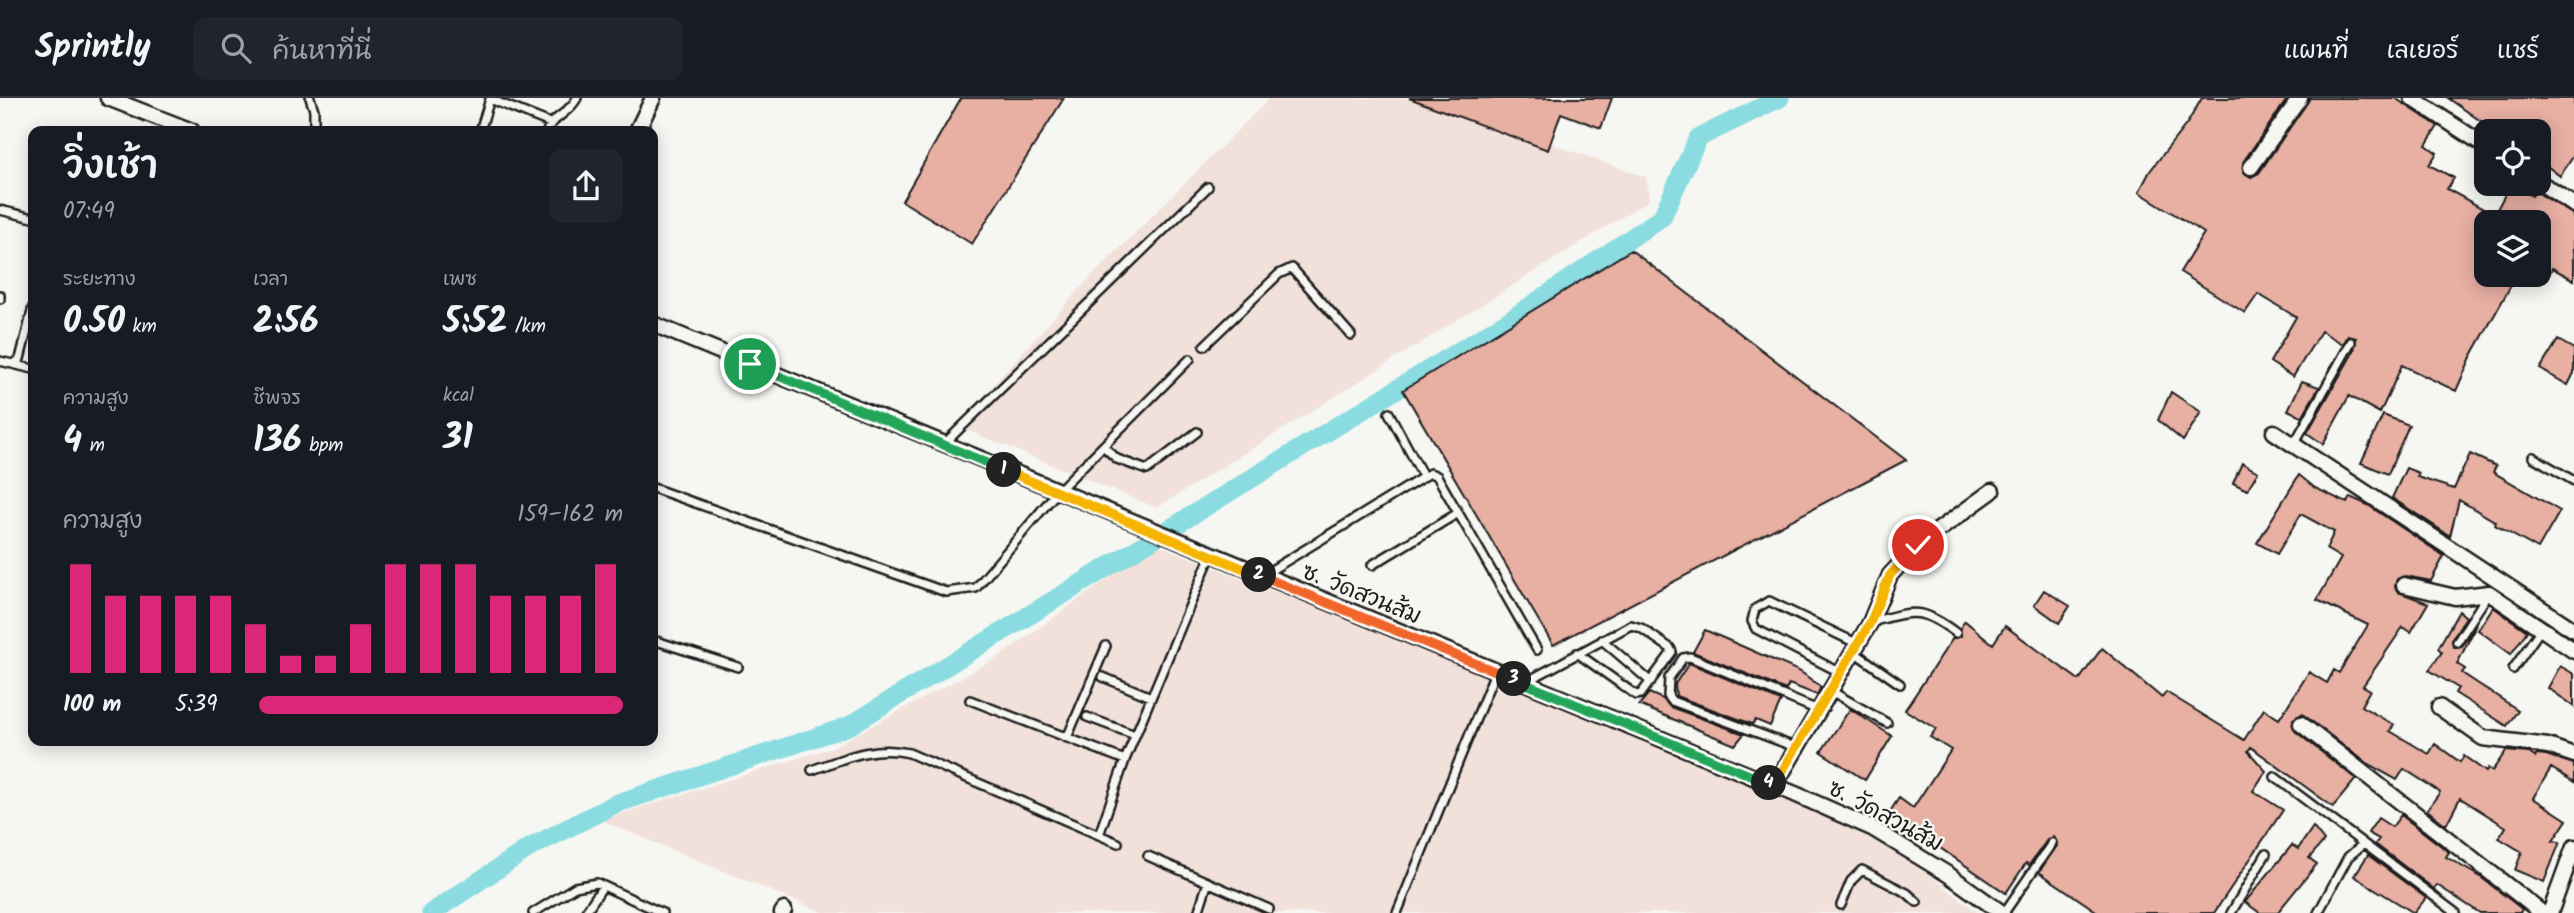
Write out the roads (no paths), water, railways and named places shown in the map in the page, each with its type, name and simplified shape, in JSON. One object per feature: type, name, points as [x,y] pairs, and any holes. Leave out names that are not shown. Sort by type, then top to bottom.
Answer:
[{"type":"street","points":[[108,98],[179,126]]},
{"type":"street","points":[[639,126],[653,98]]},
{"type":"street","points":[[2251,167],[2300,98]]},
{"type":"street","points":[[2412,98],[2474,139]]},
{"type":"street","points":[[2551,189],[2572,201]]},
{"type":"street","name":"ซ. วัดสวนส้ม","points":[[658,326],[1774,785],[1872,828],[1949,875],[1998,912]]},
{"type":"street","points":[[2274,432],[2574,630]]},
{"type":"street","points":[[1774,785],[1870,623],[1890,575],[1918,545],[1992,491]]},
{"type":"street","points":[[2404,585],[2455,597],[2489,593],[2574,651]]},
{"type":"street","points":[[2439,706],[2483,738],[2548,746],[2574,755]]},
{"type":"street","points":[[2301,724],[2542,913]]},
{"type":"street","points":[[2550,913],[2574,847]]},
{"type":"lane","points":[[310,98],[314,110],[314,126]]},
{"type":"lane","points":[[549,126],[566,113],[577,98]]},
{"type":"lane","points":[[482,126],[490,99],[546,126]]},
{"type":"lane","points":[[944,445],[1208,187]]},
{"type":"lane","points":[[0,210],[28,217]]},
{"type":"lane","points":[[1204,346],[1279,274],[1292,268],[1351,335]]},
{"type":"lane","points":[[15,363],[20,359],[28,327]]},
{"type":"lane","points":[[2293,445],[2351,342]]},
{"type":"lane","points":[[658,490],[953,593],[976,588],[1056,492],[1190,359]]},
{"type":"lane","points":[[0,361],[28,367]]},
{"type":"lane","points":[[1389,413],[1423,476]]},
{"type":"lane","points":[[1103,446],[1128,465],[1147,470],[1196,432]]},
{"type":"lane","points":[[2533,457],[2574,481]]},
{"type":"lane","points":[[1262,576],[1430,473],[1437,476],[1537,650]]},
{"type":"lane","points":[[1372,565],[1458,513]]},
{"type":"lane","points":[[1099,835],[1125,760],[1211,555]]},
{"type":"lane","points":[[2457,642],[2489,593]]},
{"type":"lane","points":[[1841,673],[1756,629],[1752,621],[1755,609],[1769,601],[1856,648],[1899,684]]},
{"type":"lane","points":[[1870,623],[1910,611],[1924,612],[1956,633]]},
{"type":"lane","points":[[1523,683],[1577,653],[1635,624],[1670,648],[1668,661],[1641,694],[1636,695],[1577,653]]},
{"type":"lane","points":[[2512,669],[2541,628]]},
{"type":"lane","points":[[1602,640],[1651,682]]},
{"type":"lane","points":[[658,642],[738,667]]},
{"type":"lane","points":[[1067,738],[1106,646]]},
{"type":"lane","points":[[1795,747],[1672,701],[1668,696],[1669,678],[1683,658],[1690,657],[1818,710]]},
{"type":"lane","points":[[1397,913],[1495,671]]},
{"type":"lane","points":[[1102,677],[1151,697]]},
{"type":"lane","points":[[1830,690],[1887,723]]},
{"type":"lane","points":[[970,700],[1125,760]]},
{"type":"lane","points":[[1087,717],[1135,736]]},
{"type":"lane","points":[[812,770],[859,754],[887,748],[909,753],[1118,843]]},
{"type":"lane","points":[[2275,778],[2456,913]]},
{"type":"lane","points":[[1998,912],[2052,844]]},
{"type":"lane","points":[[2318,913],[2348,857],[2362,845]]},
{"type":"lane","points":[[2231,913],[2266,854]]},
{"type":"lane","points":[[1148,856],[1269,909]]},
{"type":"lane","points":[[1841,905],[1851,881],[1862,870],[1878,876],[1917,902]]},
{"type":"lane","points":[[1198,913],[1208,882]]},
{"type":"lane","points":[[533,913],[585,883],[603,886],[662,913]]},
{"type":"lane","points":[[585,913],[603,886]]},
{"type":"waterway","points":[[431,913],[529,848],[615,804],[849,726],[1511,319],[1662,217],[1698,138],[1780,98]]}]
